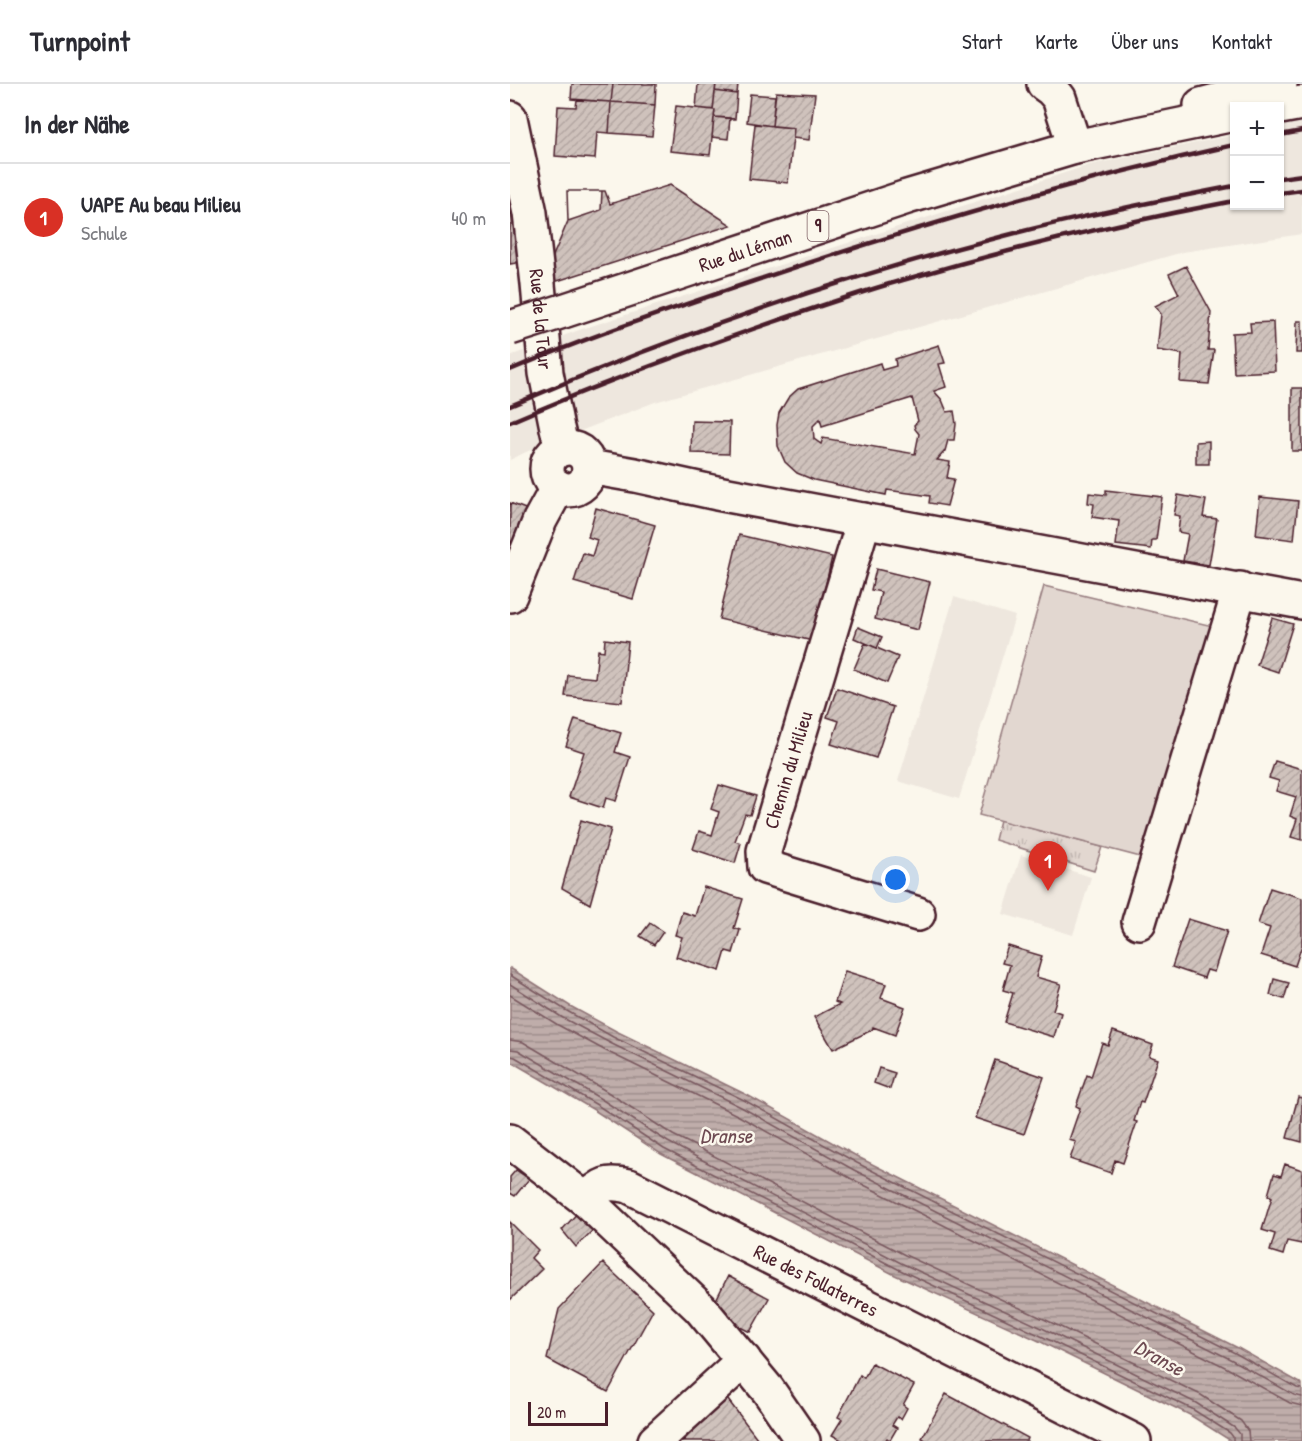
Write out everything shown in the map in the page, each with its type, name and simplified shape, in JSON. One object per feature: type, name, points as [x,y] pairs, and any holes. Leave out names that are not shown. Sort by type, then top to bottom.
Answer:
[{"type":"street","points":[[1044,84],[1059,98],[1079,146]]},
{"type":"street","name":"Rue du Léman","points":[[510,328],[907,197],[1079,146],[1217,100],[1280,84]]},
{"type":"street","points":[[1284,105],[1302,103]]},
{"type":"street","name":"Rue du Léman","points":[[1079,146],[1230,115]]},
{"type":"street","name":"Rue de la Tour","points":[[510,118],[530,213],[546,374],[557,428],[576,458]]},
{"type":"street","points":[[510,595],[540,520],[558,488],[551,482],[547,469],[555,453],[606,469],[717,493],[1302,602]]},
{"type":"street","name":"Chemin du Milieu","points":[[864,520],[764,852],[765,867],[918,914]]},
{"type":"street","points":[[1138,922],[1240,589]]},
{"type":"street","points":[[510,1141],[586,1200],[700,1308],[768,1390],[803,1441]]},
{"type":"street","name":"Rue des Follaterres","points":[[586,1200],[604,1185],[615,1183],[629,1186],[1134,1441]]},
{"type":"street","points":[[655,1441],[744,1360]]},
{"type":"shaded area","points":[[1302,121],[1302,234],[1183,252],[655,402],[510,460],[510,356],[579,330],[1089,165],[1230,136],[1230,210],[1284,210],[1284,124]]},
{"type":"shaded area","points":[[954,597],[1015,616],[959,799],[898,781]]},
{"type":"shaded area","points":[[1021,855],[1091,877],[1073,935],[1003,914]]},
{"type":"green space","points":[[1044,586],[1221,628],[1152,860],[979,815]]},
{"type":"green space","points":[[1000,820],[1102,847],[1094,871],[995,840]]},
{"type":"water","name":"Dranse","points":[[510,968],[570,1006],[616,1031],[747,1095],[860,1158],[1238,1348],[1302,1384],[1302,1441],[1231,1441],[1190,1415],[1037,1340],[895,1275],[661,1154],[594,1110],[510,1061]]},
{"type":"building","points":[[572,84],[613,84],[611,102],[571,99]]},
{"type":"building","points":[[613,84],[656,84],[655,105],[611,102]]},
{"type":"building","points":[[698,84],[716,84],[713,110],[696,108]]},
{"type":"building","points":[[716,84],[738,84],[737,94],[715,91]]},
{"type":"building","points":[[715,91],[737,94],[735,119],[714,117]]},
{"type":"building","points":[[776,92],[815,94],[809,140],[793,138],[794,128],[772,126]]},
{"type":"building","points":[[750,94],[775,96],[772,126],[747,122]]},
{"type":"building","points":[[577,100],[611,102],[609,133],[597,132],[595,159],[555,156],[558,106],[576,107]]},
{"type":"building","points":[[611,102],[655,105],[652,136],[609,133]]},
{"type":"building","points":[[676,106],[715,110],[710,155],[670,151]]},
{"type":"building","points":[[714,117],[730,118],[728,139],[712,137]]},
{"type":"building","points":[[755,124],[794,128],[788,183],[749,179]]},
{"type":"building","points":[[670,185],[731,225],[551,283],[547,270],[568,221],[567,191],[605,191],[610,204]]},
{"type":"building","points":[[567,191],[602,191],[601,210],[568,221]]},
{"type":"building","points":[[514,207],[522,262],[510,264],[510,208]]},
{"type":"building","points":[[1186,266],[1211,312],[1208,350],[1214,350],[1209,384],[1180,382],[1182,354],[1157,350],[1161,314],[1155,306],[1179,294],[1169,274]]},
{"type":"building","points":[[1297,321],[1302,321],[1302,353],[1296,353]]},
{"type":"building","points":[[1273,322],[1275,371],[1234,373],[1232,333],[1251,332],[1250,323]]},
{"type":"building","points":[[939,345],[945,363],[939,364],[946,387],[934,391],[942,400],[947,412],[954,411],[956,424],[954,440],[948,440],[945,451],[937,460],[950,462],[947,478],[954,479],[947,506],[929,503],[930,496],[887,490],[886,495],[814,480],[797,473],[785,462],[778,446],[779,413],[788,398],[798,389],[880,363],[882,370],[896,366],[895,359]],"holes":[[[912,398],[918,421],[914,425],[919,434],[915,454],[823,438],[821,444],[814,439],[813,426],[820,419],[822,426]]]},
{"type":"building","points":[[1292,388],[1302,388],[1302,451],[1292,451]]},
{"type":"building","points":[[692,421],[730,422],[729,454],[691,453]]},
{"type":"building","points":[[1209,441],[1209,464],[1196,464],[1196,442]]},
{"type":"building","points":[[1106,490],[1162,497],[1156,540],[1152,540],[1151,549],[1116,545],[1119,521],[1092,517],[1094,504],[1088,503],[1089,493],[1106,495]]},
{"type":"building","points":[[1178,495],[1206,500],[1203,517],[1217,519],[1209,565],[1183,561],[1188,534],[1178,532],[1180,516],[1174,515]]},
{"type":"building","points":[[1260,497],[1298,501],[1294,540],[1256,535]]},
{"type":"building","points":[[510,503],[528,510],[510,560]]},
{"type":"building","points":[[596,508],[655,525],[633,599],[574,582],[583,553],[592,556],[597,540],[588,537]]},
{"type":"building","points":[[739,535],[832,557],[813,641],[719,619]]},
{"type":"building","points":[[876,569],[930,582],[918,630],[875,619],[881,592],[871,590]]},
{"type":"building","points":[[1272,618],[1293,624],[1278,672],[1257,665]]},
{"type":"building","points":[[858,627],[882,637],[877,648],[854,638]]},
{"type":"building","points":[[605,639],[628,642],[622,702],[565,696],[568,675],[595,678],[598,650],[604,651]]},
{"type":"building","points":[[865,643],[898,657],[887,683],[854,669]]},
{"type":"building","points":[[837,688],[893,707],[876,758],[831,744],[839,721],[827,717]]},
{"type":"building","points":[[575,719],[621,733],[615,752],[630,757],[616,801],[606,798],[603,808],[569,797],[584,752],[566,746]]},
{"type":"building","points":[[1275,761],[1302,769],[1302,840],[1291,837],[1297,819],[1290,816],[1296,797],[1276,791],[1279,781],[1269,778]]},
{"type":"building","points":[[719,785],[756,796],[750,815],[745,814],[735,841],[741,843],[735,863],[693,849],[699,831],[712,835],[719,812],[711,809]]},
{"type":"building","points":[[581,820],[611,829],[590,904],[562,888]]},
{"type":"building","points":[[704,887],[743,899],[734,928],[740,930],[733,953],[726,951],[720,971],[676,957],[682,937],[675,935],[682,912],[695,916]]},
{"type":"building","points":[[1270,888],[1302,898],[1302,945],[1295,966],[1261,955],[1270,928],[1258,924]]},
{"type":"building","points":[[1188,919],[1227,931],[1214,972],[1207,970],[1204,978],[1172,967]]},
{"type":"building","points":[[650,923],[663,932],[654,945],[640,936]]},
{"type":"building","points":[[1008,946],[1042,956],[1036,977],[1061,984],[1053,1010],[1061,1013],[1054,1037],[1004,1022],[1013,993],[1003,990],[1010,965],[1002,963]]},
{"type":"building","points":[[845,971],[886,984],[881,998],[905,1007],[895,1035],[873,1027],[872,1030],[833,1049],[814,1017],[840,1004],[835,1002]]},
{"type":"building","points":[[1274,979],[1289,983],[1284,999],[1270,995]]},
{"type":"building","points":[[1113,1031],[1153,1045],[1149,1056],[1158,1059],[1143,1103],[1140,1102],[1134,1121],[1137,1122],[1123,1163],[1115,1160],[1111,1173],[1070,1159],[1076,1142],[1069,1140],[1080,1108],[1076,1106],[1087,1075],[1091,1077],[1102,1043],[1108,1045]]},
{"type":"building","points":[[995,1060],[1044,1077],[1024,1134],[975,1118]]},
{"type":"building","points":[[879,1068],[895,1073],[890,1089],[874,1083]]},
{"type":"building","points":[[1298,1097],[1302,1098],[1302,1142],[1287,1138]]},
{"type":"building","points":[[1285,1164],[1302,1170],[1302,1244],[1287,1241],[1283,1255],[1270,1251],[1275,1234],[1262,1230],[1272,1197],[1268,1195],[1274,1174],[1281,1176]]},
{"type":"building","points":[[516,1170],[529,1179],[515,1196],[510,1193],[510,1177]]},
{"type":"building","points":[[580,1210],[598,1225],[576,1247],[562,1230]]},
{"type":"building","points":[[510,1222],[538,1250],[531,1258],[542,1269],[510,1300]]},
{"type":"building","points":[[603,1263],[653,1310],[608,1392],[547,1359],[559,1309]]},
{"type":"building","points":[[728,1276],[769,1298],[750,1332],[710,1312]]},
{"type":"building","points":[[872,1363],[914,1385],[903,1405],[907,1408],[901,1419],[897,1417],[892,1425],[897,1428],[890,1440],[887,1438],[885,1441],[843,1441],[832,1435],[842,1419],[838,1417],[860,1375],[864,1378]]},
{"type":"building","points":[[946,1394],[1028,1438],[1027,1441],[927,1441],[922,1438]]},
{"type":"building","points":[[725,1396],[757,1438],[754,1441],[683,1441]]},
{"type":"railway","points":[[1284,134],[1302,131]]},
{"type":"railway","points":[[510,370],[631,323],[872,242],[1052,190],[1230,146]]},
{"type":"railway","points":[[1284,177],[1302,175]]},
{"type":"railway","points":[[510,406],[692,333],[878,271],[1061,222],[1230,187]]},
{"type":"railway","points":[[1284,192],[1302,190]]},
{"type":"railway","points":[[510,422],[663,361],[885,285],[1068,236],[1230,202]]},
{"type":"place","name":"UAPE Au beau Milieu","points":[[1048,891]]}]
